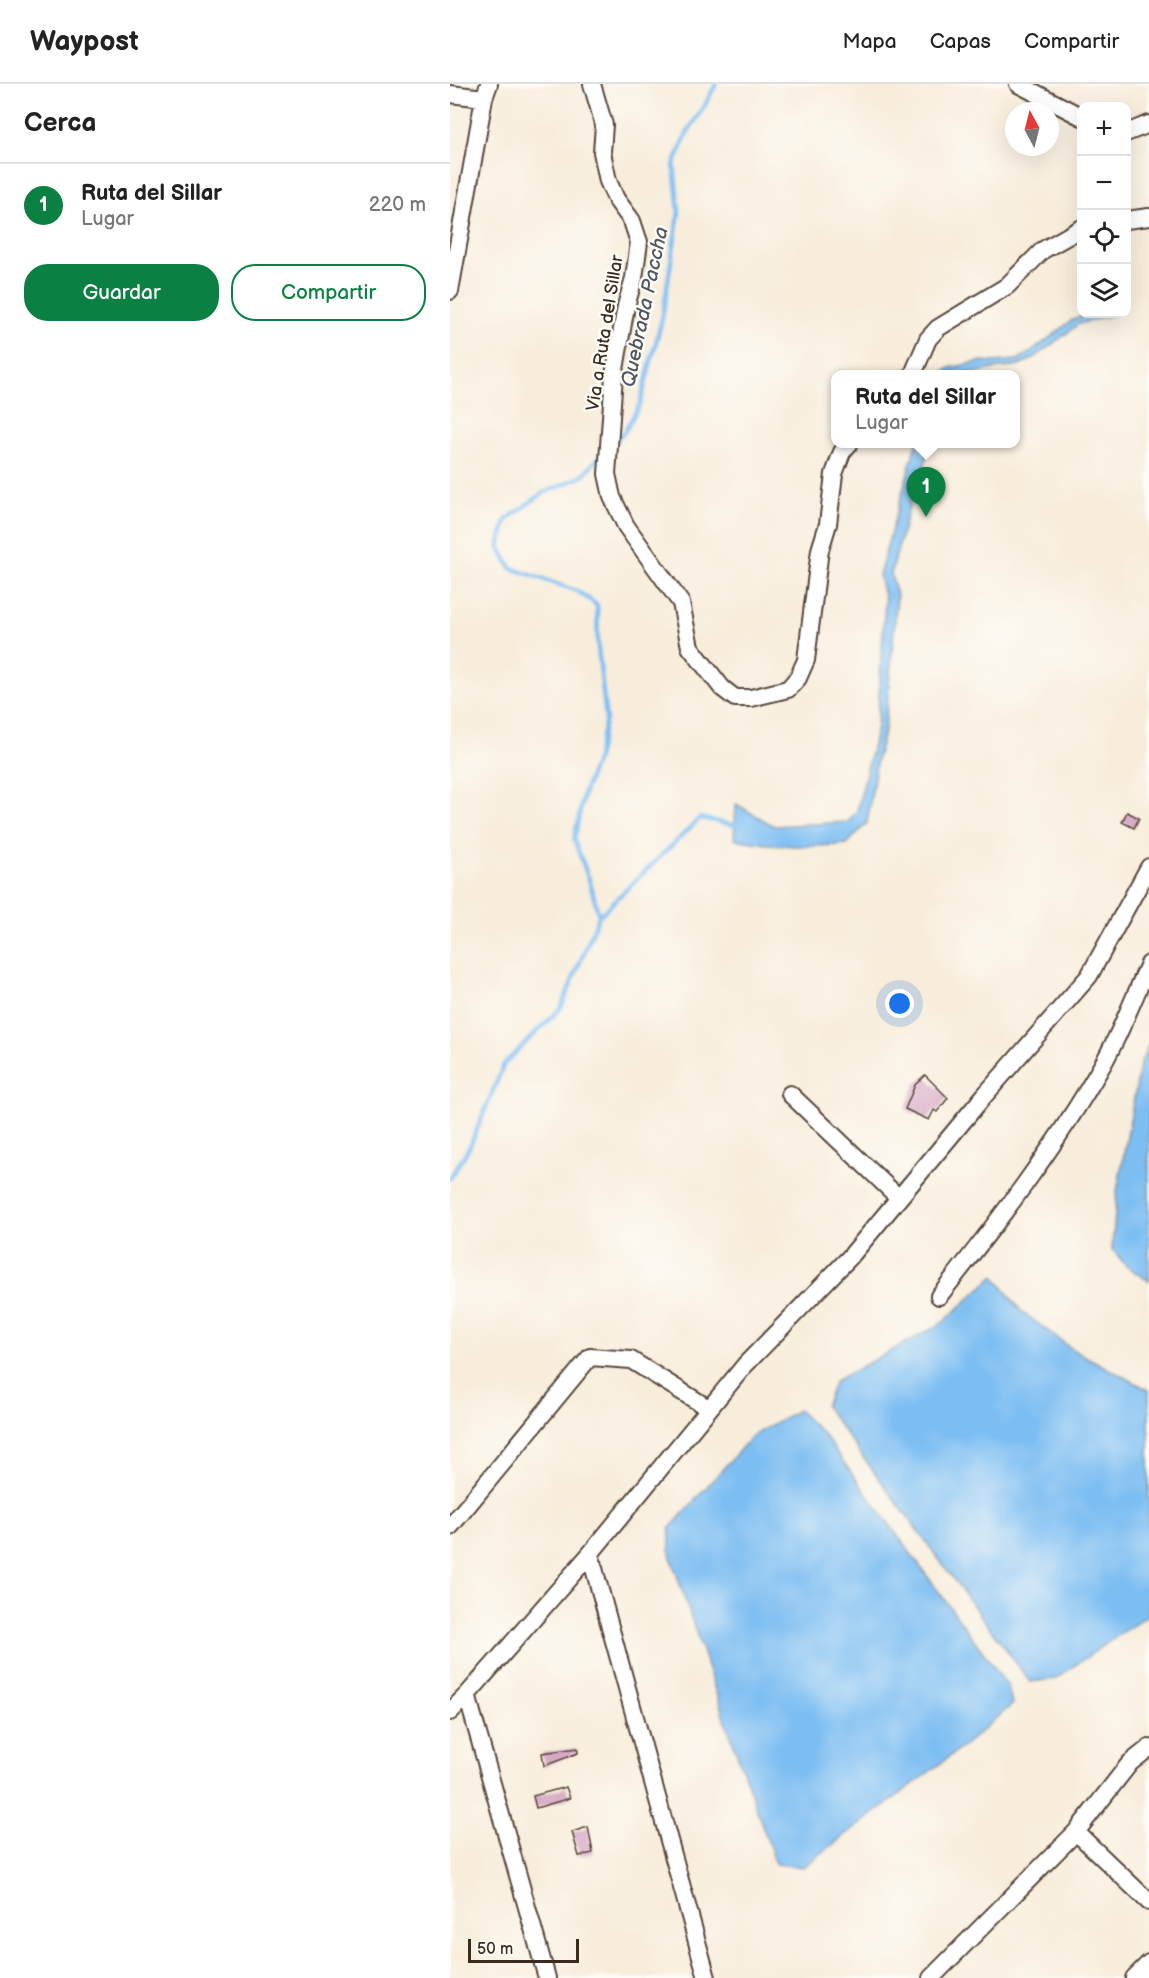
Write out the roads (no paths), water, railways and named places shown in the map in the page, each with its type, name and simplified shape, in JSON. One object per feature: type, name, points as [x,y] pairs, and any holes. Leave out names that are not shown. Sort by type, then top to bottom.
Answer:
[{"type":"street","name":"Via a Ruta del Sillar","points":[[592,84],[604,126],[602,152],[608,181],[616,199],[632,221],[639,242],[614,375],[607,474],[612,496],[626,526],[681,603],[690,648],[722,688],[735,698],[751,698],[788,689],[798,678],[806,660],[820,550],[828,524],[834,474],[846,448]]},
{"type":"street","points":[[1018,84],[1077,114]]},
{"type":"street","points":[[450,94],[486,91],[450,291]]},
{"type":"street","points":[[1131,131],[1149,124]]},
{"type":"street","points":[[1131,219],[1149,217]]},
{"type":"street","points":[[915,370],[928,339],[938,328],[1007,286],[1043,250],[1077,231]]},
{"type":"street","points":[[450,1712],[590,1554],[745,1365],[850,1257],[898,1197],[1089,976],[1149,867]]},
{"type":"street","points":[[939,1296],[992,1229],[1103,1063],[1149,964]]},
{"type":"street","points":[[790,1094],[898,1197]]},
{"type":"street","points":[[450,1527],[590,1357],[631,1360],[708,1408]]},
{"type":"street","points":[[590,1554],[707,1978]]},
{"type":"street","points":[[467,1695],[547,1978]]},
{"type":"street","points":[[931,1978],[1076,1832],[1130,1763],[1149,1748]]},
{"type":"street","points":[[1076,1832],[1149,1902]]},
{"type":"street","points":[[1134,1978],[1149,1963]]},
{"type":"water","points":[[1075,318],[1101,318],[1079,324],[1034,358],[1019,366],[989,370],[947,370],[982,361],[1017,360]]},
{"type":"water","points":[[915,448],[929,448],[920,484],[911,500],[891,574],[897,596],[885,729],[877,758],[867,823],[847,844],[790,846],[734,839],[736,804],[774,826],[848,822],[857,811],[877,727],[885,600],[879,575]]},
{"type":"water","points":[[1149,1044],[1149,1281],[1127,1267],[1112,1249],[1117,1192],[1140,1065]]},
{"type":"water","points":[[994,1276],[1021,1311],[1075,1351],[1149,1390],[1149,1614],[1055,1679],[1030,1682],[825,1406],[835,1381],[941,1324]]},
{"type":"water","points":[[798,1410],[823,1434],[1008,1686],[1012,1705],[961,1748],[803,1867],[776,1864],[670,1554],[670,1528],[753,1435]]},
{"type":"waterway","name":"Quebrada Paccha","points":[[614,442],[625,431],[640,404],[662,319],[679,212],[674,165],[687,133],[716,84]]},
{"type":"waterway","name":"Quebrada Paccha","points":[[599,916],[589,879],[574,840],[584,792],[597,758],[606,719],[598,648],[597,605],[577,591],[511,568],[499,547],[506,520],[543,493],[581,477],[604,452]]},
{"type":"waterway","points":[[450,1178],[470,1146],[504,1064],[561,1008],[599,916],[700,818],[739,826]]},
{"type":"place","name":"Ruta del Sillar","points":[[926,517]]}]
